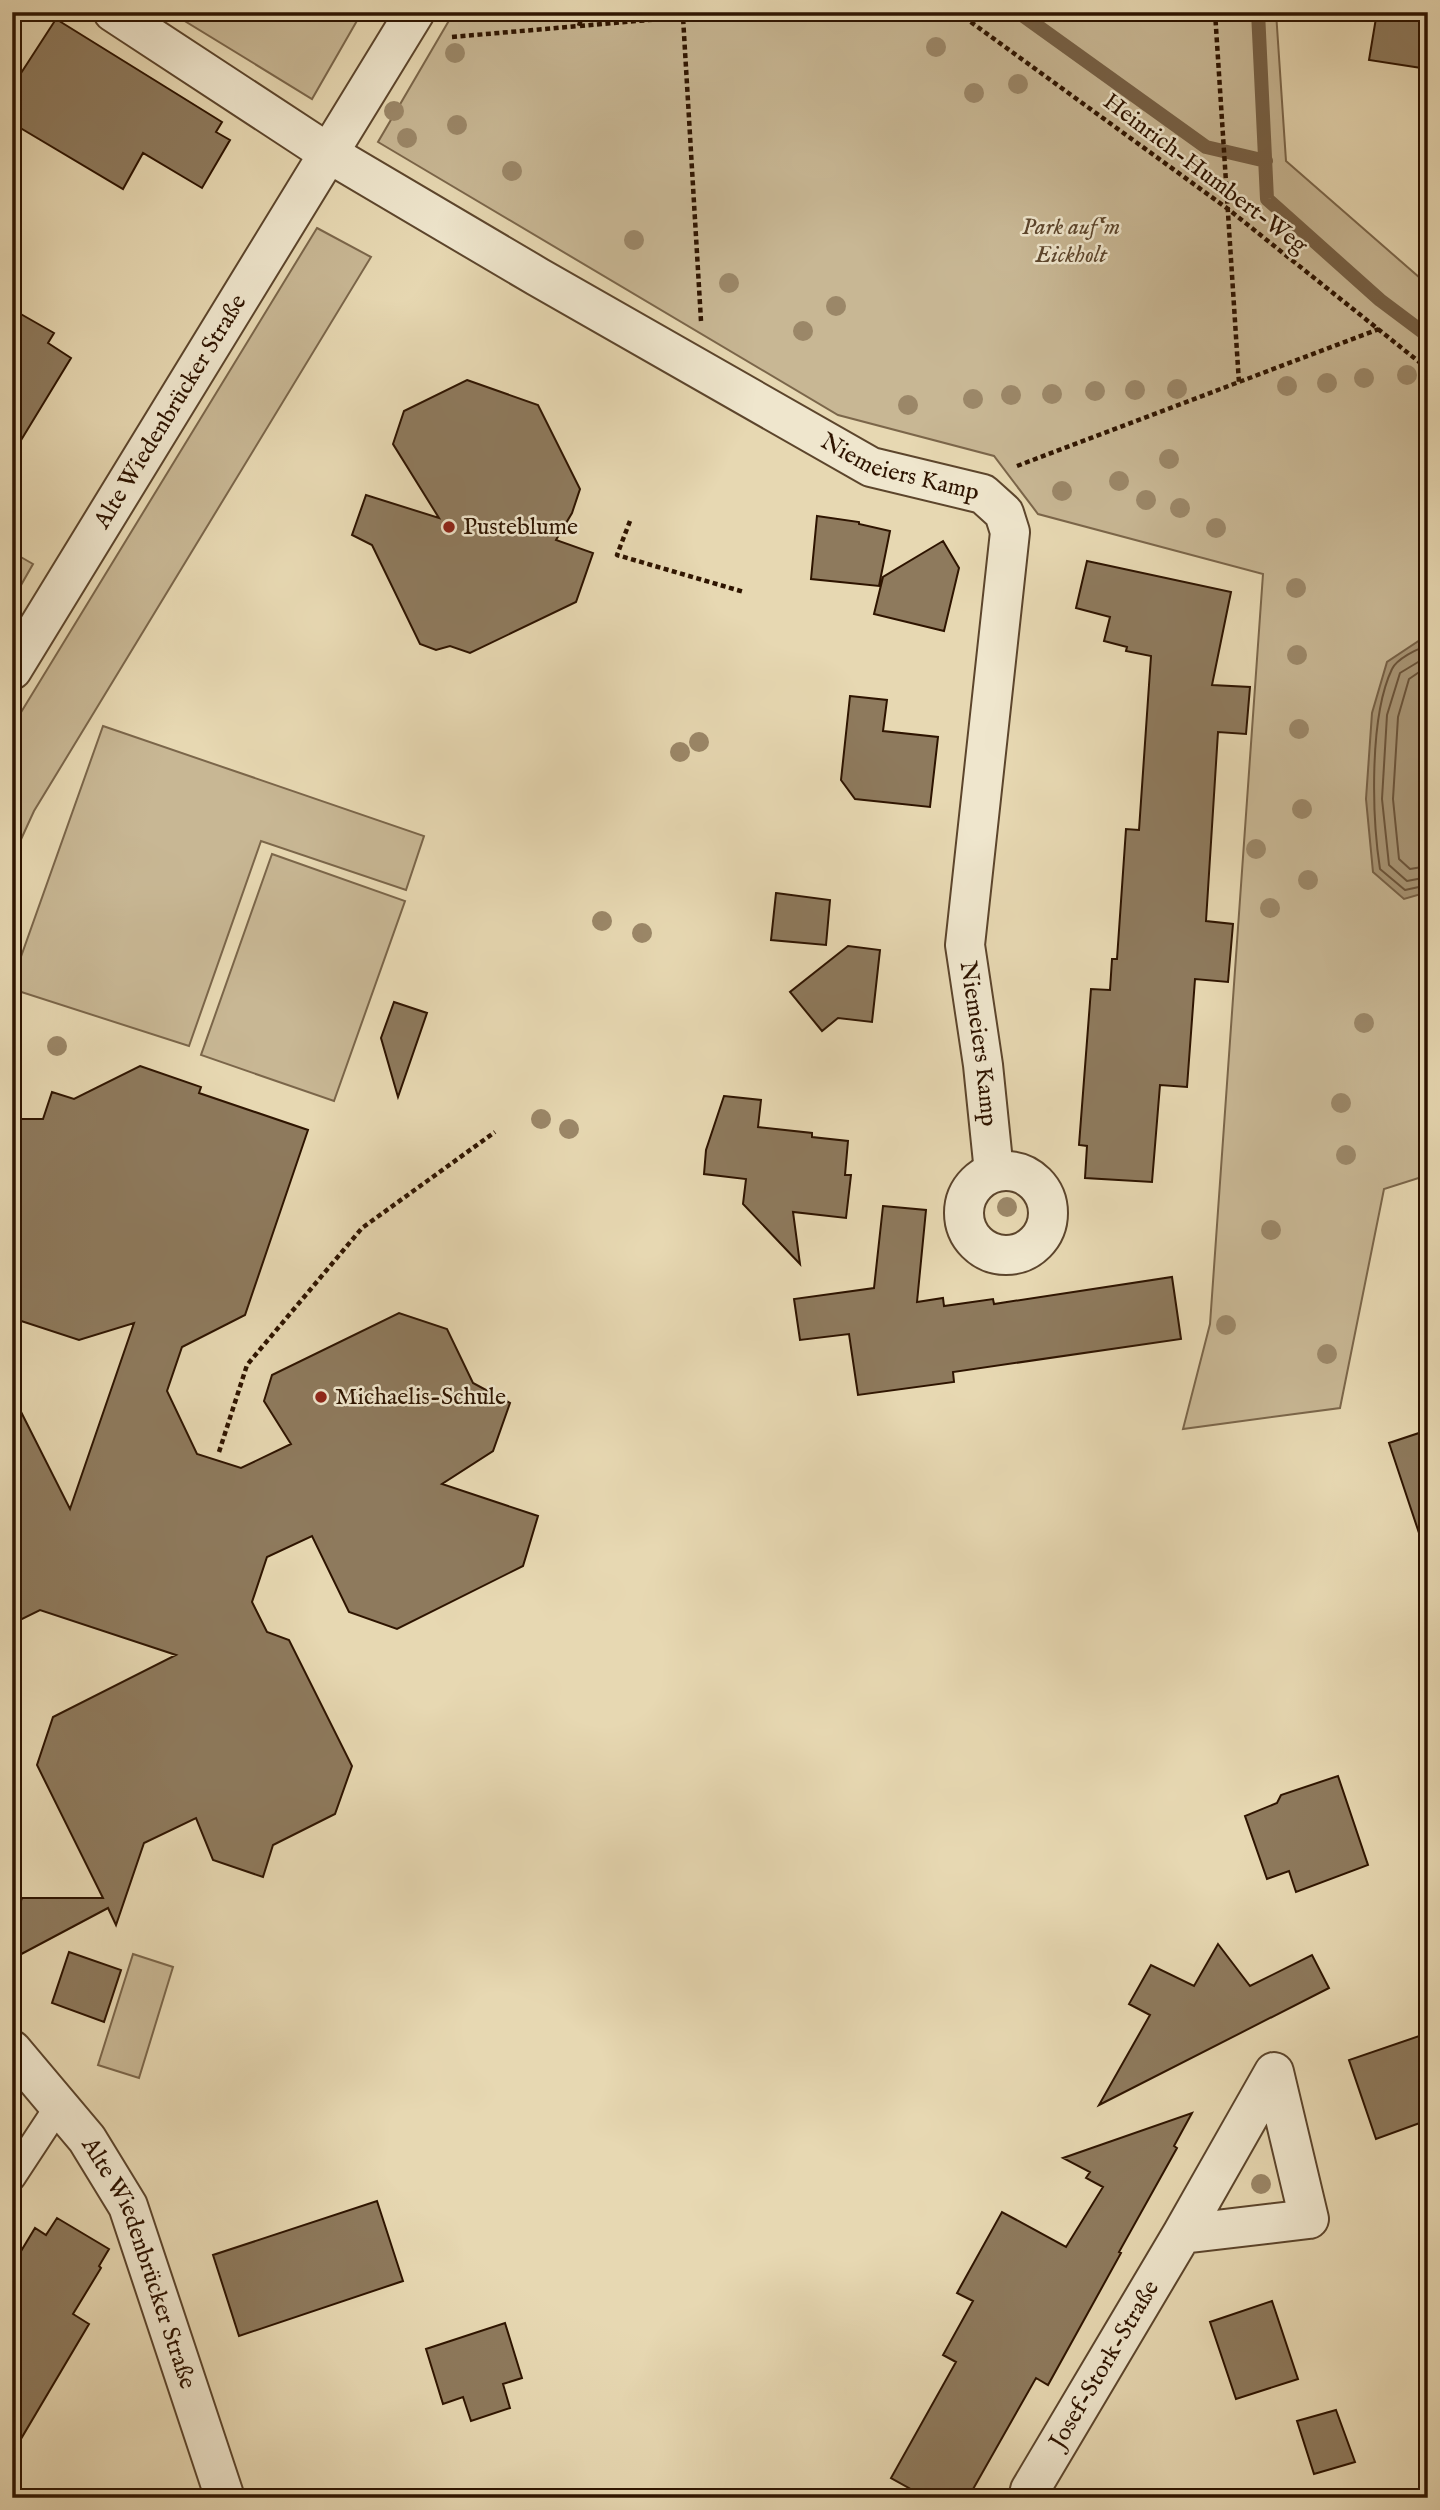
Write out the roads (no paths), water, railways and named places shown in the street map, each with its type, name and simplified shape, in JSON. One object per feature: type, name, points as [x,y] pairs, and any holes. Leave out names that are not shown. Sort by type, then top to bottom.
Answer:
[{"type":"street","points":[[113,12],[328,153]]},
{"type":"street","name":"Alte Wiedenbrücker Straße","points":[[12,670],[412,18]]},
{"type":"street","name":"Niemeiers Kamp","points":[[328,153],[871,467],[982,494],[1004,513],[1010,532],[965,945],[984,1065],[994,1172]]},
{"type":"street","name":"Alte Wiedenbrücker Straße","points":[[12,2050],[87,2139],[128,2206],[225,2498]]},
{"type":"street","name":"Josef-Stork-Straße","points":[[1028,2498],[1037,2478],[1182,2234]]},
{"type":"lane","points":[[12,2177],[60,2104]]},
{"type":"water","points":[[1420,640],[1428,640],[1428,892],[1404,899],[1373,872],[1366,799],[1372,713],[1387,662]]},
{"type":"waterway","points":[[1018,12],[1206,147],[1266,161]]},
{"type":"waterway","points":[[1258,12],[1267,199],[1380,300],[1428,336]]},
{"type":"place","name":"Pusteblume","points":[[449,527]]},
{"type":"place","name":"Michaelis-Schule","points":[[321,1397]]},
{"type":"park label","name":"Park auf‘m Eickholt","points":[[1071,241]]}]
